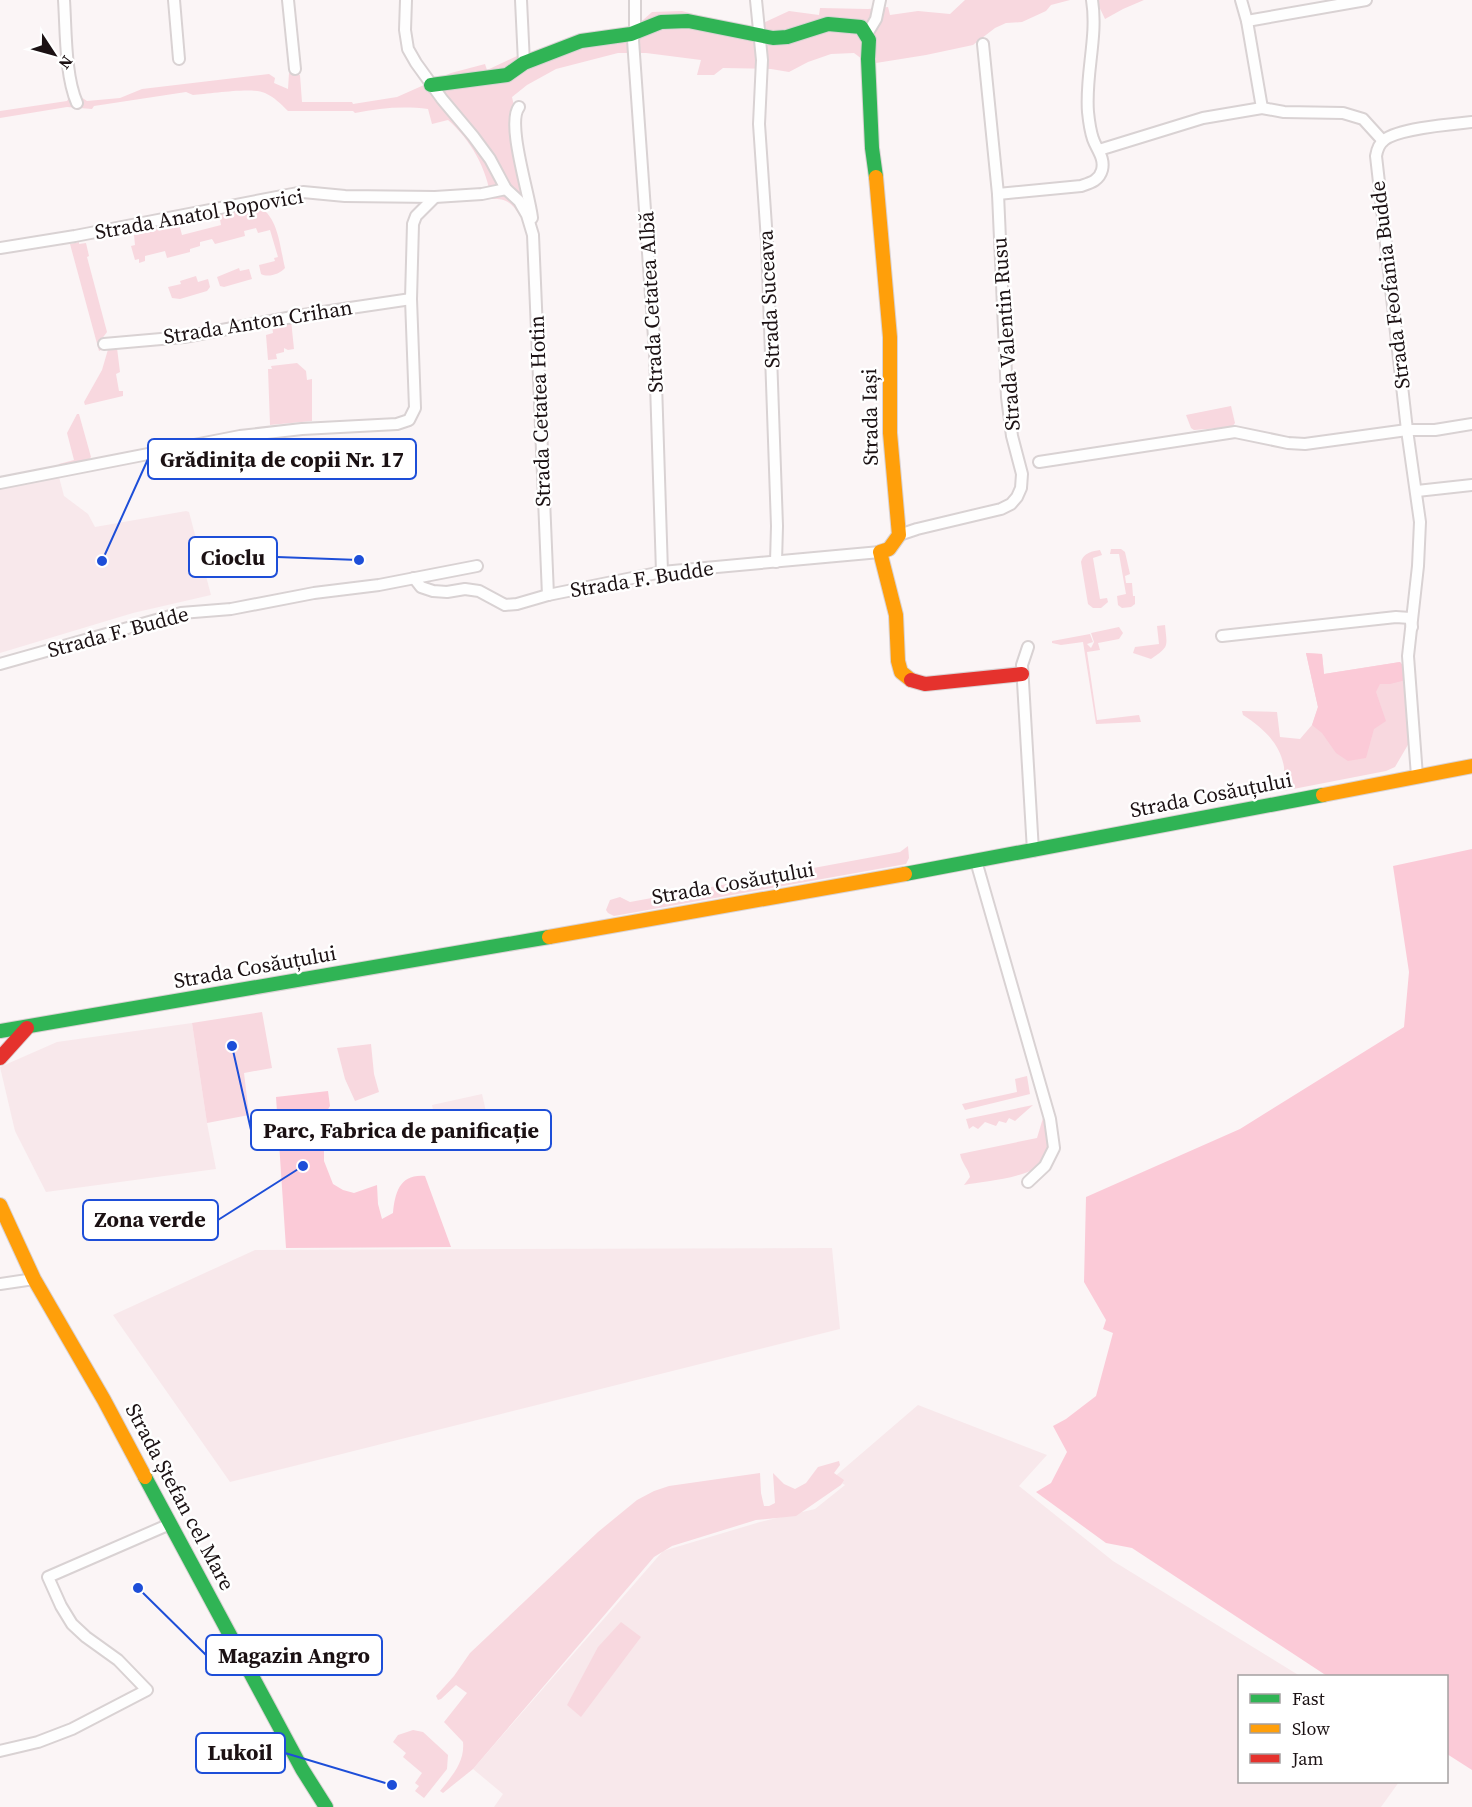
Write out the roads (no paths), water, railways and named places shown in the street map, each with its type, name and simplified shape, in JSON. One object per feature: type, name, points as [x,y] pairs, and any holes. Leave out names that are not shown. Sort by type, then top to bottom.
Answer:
[{"type":"main road","points":[[431,85],[507,75],[524,63],[581,40],[635,32],[662,22],[688,21],[760,36],[787,37],[828,24],[864,30]]},
{"type":"main road","name":"Strada Iași","points":[[864,30],[869,40],[872,148],[880,206],[890,337],[890,433],[899,535]]},
{"type":"main road","points":[[899,535],[889,549],[880,552],[896,615],[898,661],[901,672],[908,679],[925,684],[1022,674]]},
{"type":"main road","name":"Strada Cosăuțului","points":[[0,1031],[976,861],[1472,766]]},
{"type":"main road","points":[[0,1058],[27,1028]]},
{"type":"main road","name":"Strada Ștefan cel Mare","points":[[0,1205],[34,1279],[104,1400],[324,1806]]},
{"type":"street","points":[[64,0],[73,95],[77,104]]},
{"type":"street","points":[[174,0],[179,59]]},
{"type":"street","points":[[288,0],[296,69]]},
{"type":"street","name":"Strada Cetatea Hotin","points":[[406,0],[405,30],[408,49],[431,85],[484,151],[506,189],[519,201],[527,214],[533,235],[548,595]]},
{"type":"street","points":[[521,0],[524,63]]},
{"type":"street","name":"Strada Cetatea Albă","points":[[635,0],[633,40],[655,352],[662,572]]},
{"type":"street","name":"Strada Suceava","points":[[756,0],[763,80],[759,124],[770,314],[777,526],[776,562]]},
{"type":"street","points":[[864,30],[876,19],[880,0]]},
{"type":"street","points":[[999,194],[1081,186],[1093,182],[1101,172],[1102,160],[1089,127],[1087,101],[1095,15],[1092,0]]},
{"type":"street","points":[[1241,0],[1247,21],[1262,108]]},
{"type":"street","points":[[1247,21],[1366,0]]},
{"type":"street","name":"Strada Valentin Rusu","points":[[899,535],[1001,509],[1011,504],[1021,488],[1022,474],[1012,436],[1007,397],[999,194],[983,44]]},
{"type":"street","name":"Strada Cetatea Hotin","points":[[519,107],[515,112],[515,122],[531,213],[531,227]]},
{"type":"street","points":[[1099,150],[1203,118],[1262,108],[1284,112],[1344,113],[1363,119],[1383,141],[1388,137],[1406,132],[1472,122]]},
{"type":"street","name":"Strada Feofania Budde","points":[[1383,141],[1376,156],[1378,187],[1420,522],[1408,656],[1417,776]]},
{"type":"street","name":"Strada Anatol Popovici","points":[[0,248],[75,236],[303,192],[345,196],[435,197],[482,194],[506,189]]},
{"type":"street","points":[[0,483],[240,436],[302,429],[397,424],[410,420],[415,408],[411,251],[415,218],[408,197]]},
{"type":"street","points":[[415,218],[435,197]]},
{"type":"street","name":"Strada Anton Crihan","points":[[104,344],[184,337],[303,315],[411,299]]},
{"type":"street","points":[[1039,462],[1235,432],[1288,443],[1305,444],[1472,424]]},
{"type":"street","points":[[1417,491],[1472,485]]},
{"type":"street","name":"Strada F. Budde","points":[[414,578],[422,587],[433,591],[447,592],[465,589],[479,591],[505,605],[662,572],[880,552]]},
{"type":"street","name":"Strada F. Budde","points":[[0,664],[181,613],[231,609],[314,593],[345,591],[477,566]]},
{"type":"street","points":[[1222,636],[1405,617],[1410,618],[1412,628]]},
{"type":"street","points":[[1028,647],[1022,665],[1022,674],[1034,850]]},
{"type":"street","points":[[976,861],[1050,1119],[1054,1148],[1046,1166],[1028,1182]]},
{"type":"street","points":[[0,1284],[34,1279]]},
{"type":"street","points":[[0,1751],[38,1742],[72,1729],[147,1690],[118,1660],[72,1624],[48,1577],[170,1524]]},
{"type":"place","name":"Cioclu","points":[[359,560]]},
{"type":"place","name":"Grădinița de copii Nr. 17","points":[[102,561]]},
{"type":"place","name":"Parc, Fabrica de panificație","points":[[232,1046]]},
{"type":"place","name":"Zona verde","points":[[303,1166]]},
{"type":"place","name":"Magazin Angro","points":[[138,1588]]},
{"type":"place","name":"Lukoil","points":[[392,1785]]}]
